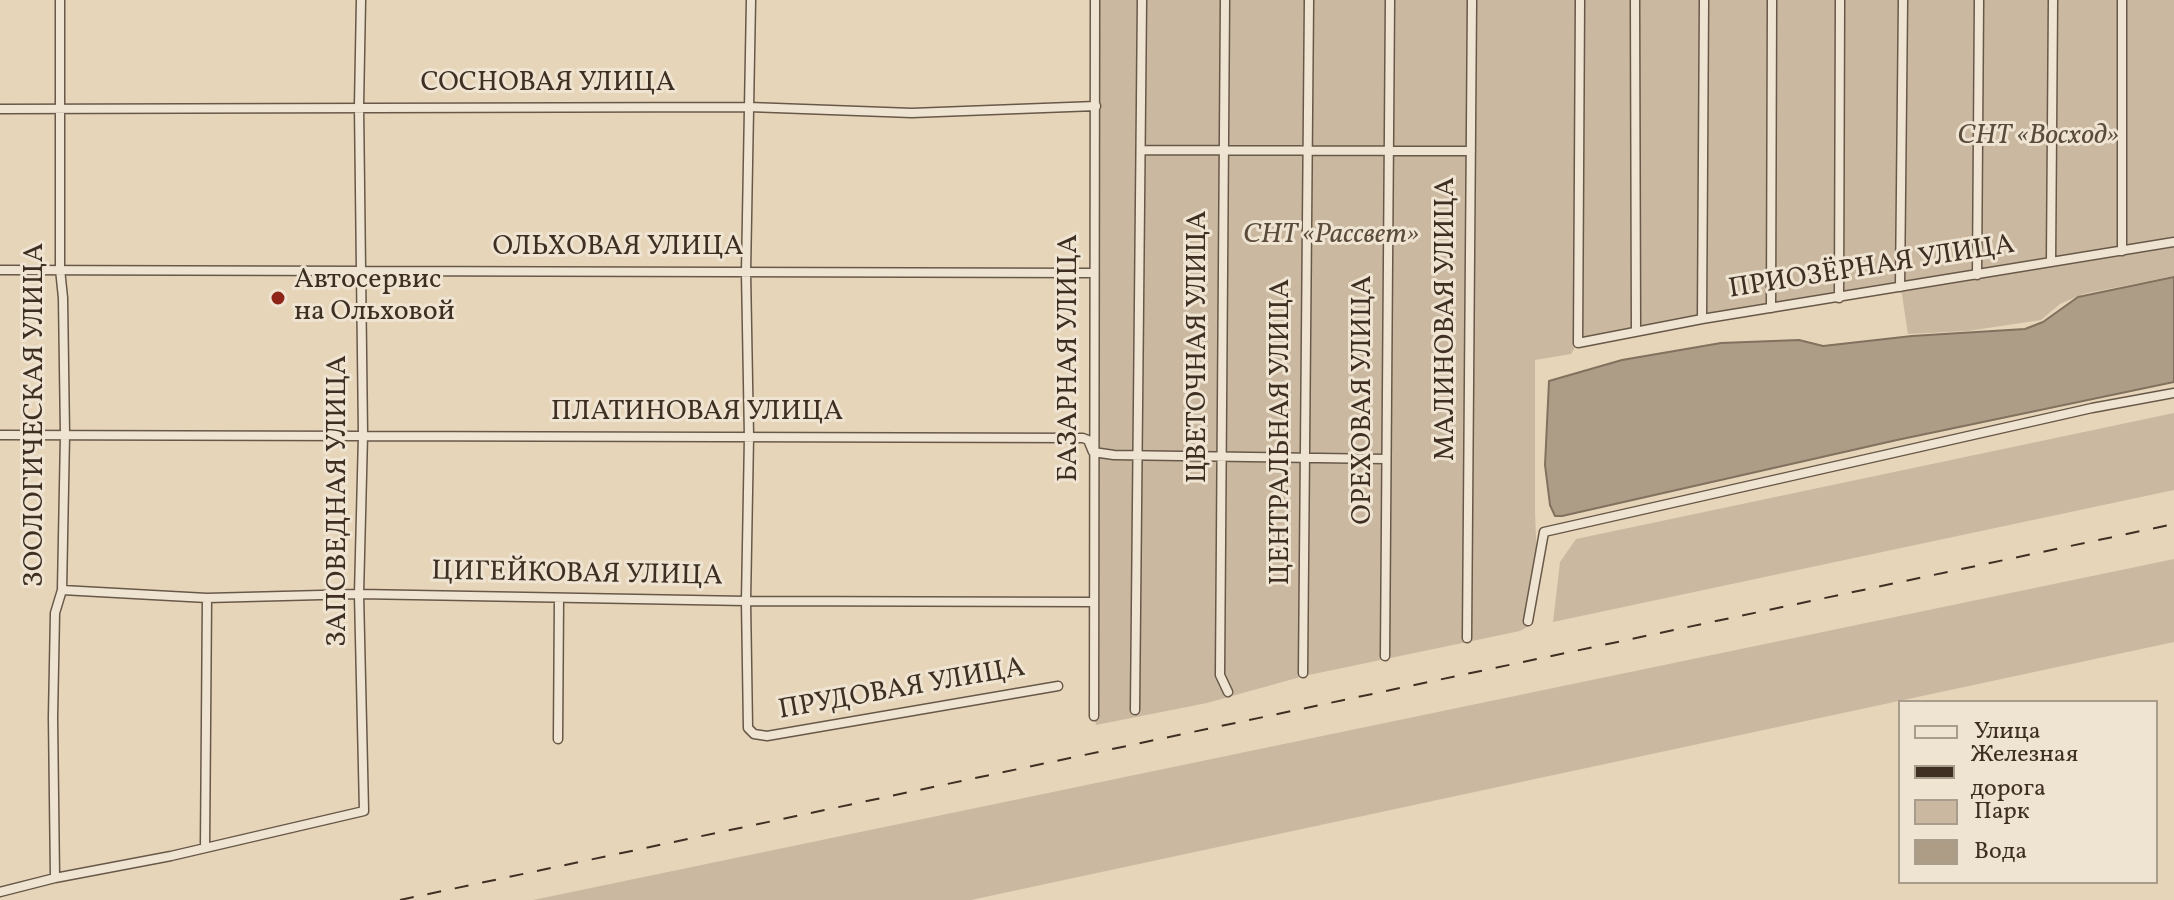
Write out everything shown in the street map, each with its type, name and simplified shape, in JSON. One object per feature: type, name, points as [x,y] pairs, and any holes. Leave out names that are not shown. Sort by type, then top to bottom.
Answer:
[{"type":"street","name":"ЗООЛОГИЧЕСКАЯ УЛИЦА","points":[[55,878],[55,613],[62,590],[65,435],[60,269],[60,0]]},
{"type":"street","name":"ЗАПОВЕДНАЯ УЛИЦА","points":[[205,848],[364,811],[359,594],[363,435],[359,106],[361,0]]},
{"type":"street","points":[[746,601],[749,437],[746,272],[751,0]]},
{"type":"street","name":"БАЗАРНАЯ УЛИЦА","points":[[1094,716],[1095,0]]},
{"type":"street","points":[[1135,710],[1142,0]]},
{"type":"street","name":"ЦВЕТОЧНАЯ УЛИЦА","points":[[1225,0],[1220,675],[1228,692]]},
{"type":"street","name":"ЦЕНТРАЛЬНАЯ УЛИЦА","points":[[1303,673],[1309,0]]},
{"type":"street","name":"ОРЕХОВАЯ УЛИЦА","points":[[1385,656],[1390,0]]},
{"type":"street","name":"МАЛИНОВАЯ УЛИЦА","points":[[1467,638],[1472,0]]},
{"type":"street","name":"ПРИОЗЁРНАЯ УЛИЦА","points":[[1580,0],[1578,343],[1702,319],[2174,242]]},
{"type":"street","points":[[1635,0],[1636,331]]},
{"type":"street","points":[[1702,319],[1704,0]]},
{"type":"street","points":[[1771,308],[1772,0]]},
{"type":"street","points":[[1839,298],[1840,0]]},
{"type":"street","points":[[1900,287],[1903,0]]},
{"type":"street","points":[[1977,275],[1979,0]]},
{"type":"street","points":[[2051,262],[2053,0]]},
{"type":"street","points":[[2122,0],[2122,251]]},
{"type":"street","name":"СОСНОВАЯ УЛИЦА","points":[[0,109],[749,107],[912,113],[1096,106]]},
{"type":"street","points":[[1141,150],[1471,151]]},
{"type":"street","name":"ОЛЬХОВАЯ УЛИЦА","points":[[0,270],[1093,273]]},
{"type":"street","points":[[1528,621],[1544,532],[2092,408],[2174,393]]},
{"type":"street","name":"ПЛАТИНОВАЯ УЛИЦА","points":[[0,435],[1083,438],[1088,440],[1093,452],[1138,456],[1386,459]]},
{"type":"street","name":"ЦИГЕЙКОВАЯ УЛИЦА","points":[[62,590],[207,598],[359,594],[746,601],[1092,602]]},
{"type":"street","points":[[0,892],[205,848],[207,598]]},
{"type":"street","points":[[558,739],[559,598]]},
{"type":"street","name":"ПРУДОВАЯ УЛИЦА","points":[[746,601],[748,728],[754,734],[767,736],[1058,686]]},
{"type":"green space","name":"СНТ «Рассвет»","points":[[1095,0],[2174,0],[2174,276],[2083,294],[2060,304],[2041,320],[1968,331],[1908,334],[1901,288],[1578,343],[1571,354],[1535,360],[1538,587],[1537,603],[1529,626],[1520,631],[1304,676],[1207,703],[1096,725]]},
{"type":"green space","points":[[2174,413],[2174,490],[1553,622],[1560,562],[1576,539]]},
{"type":"green space","points":[[2174,559],[2174,642],[971,900],[533,900]]},
{"type":"water","points":[[2174,277],[2174,382],[1897,440],[1562,516],[1555,516],[1550,505],[1545,465],[1549,381],[1622,360],[1721,343],[1799,340],[1823,346],[1912,336],[2025,329],[2043,322],[2078,297]]},
{"type":"railway","points":[[400,900],[2174,524]]},
{"type":"place","name":"Автосервис на Ольховой","points":[[278,298]]},
{"type":"park label","name":"СНТ «Восход»","points":[[2038,138]]}]
